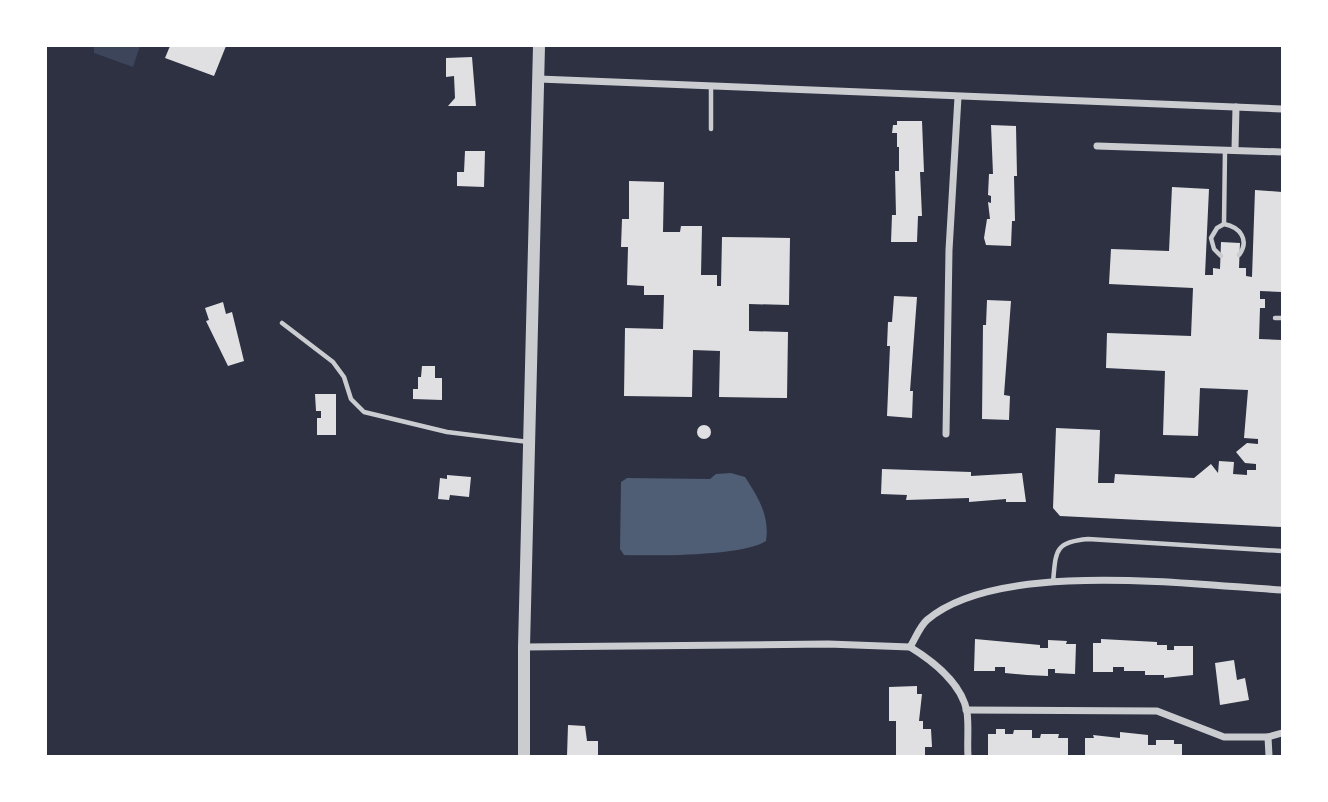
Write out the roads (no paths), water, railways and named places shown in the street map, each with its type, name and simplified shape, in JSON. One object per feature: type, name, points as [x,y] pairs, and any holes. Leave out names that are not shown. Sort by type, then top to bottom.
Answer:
[{"type":"street","points":[[524,757],[524,647],[539,46]]},
{"type":"street","points":[[540,79],[1283,108]]},
{"type":"street","points":[[946,434],[949,250],[958,97]]},
{"type":"street","points":[[1235,149],[1236,107]]},
{"type":"street","points":[[1097,146],[1283,152]]},
{"type":"street","points":[[910,647],[926,621],[971,595],[997,588],[1135,582],[1283,590]]},
{"type":"street","points":[[524,647],[828,644],[910,647],[936,663],[948,677],[966,710],[968,757]]},
{"type":"street","points":[[966,710],[1157,712],[1224,737],[1268,737],[1283,733]]},
{"type":"street","points":[[1268,737],[1269,757]]},
{"type":"lane","points":[[711,86],[711,130]]},
{"type":"lane","points":[[1224,149],[1224,224]]},
{"type":"lane","points":[[1221,256],[1214,249],[1212,238],[1217,228],[1224,224],[1237,228],[1243,236],[1244,245],[1239,255]]},
{"type":"lane","points":[[1276,318],[1283,318]]},
{"type":"lane","points":[[282,323],[333,362],[344,377],[351,399],[364,412],[447,432],[529,442]]},
{"type":"lane","points":[[1053,584],[1056,555],[1059,548],[1070,541],[1088,539],[1283,551]]}]
